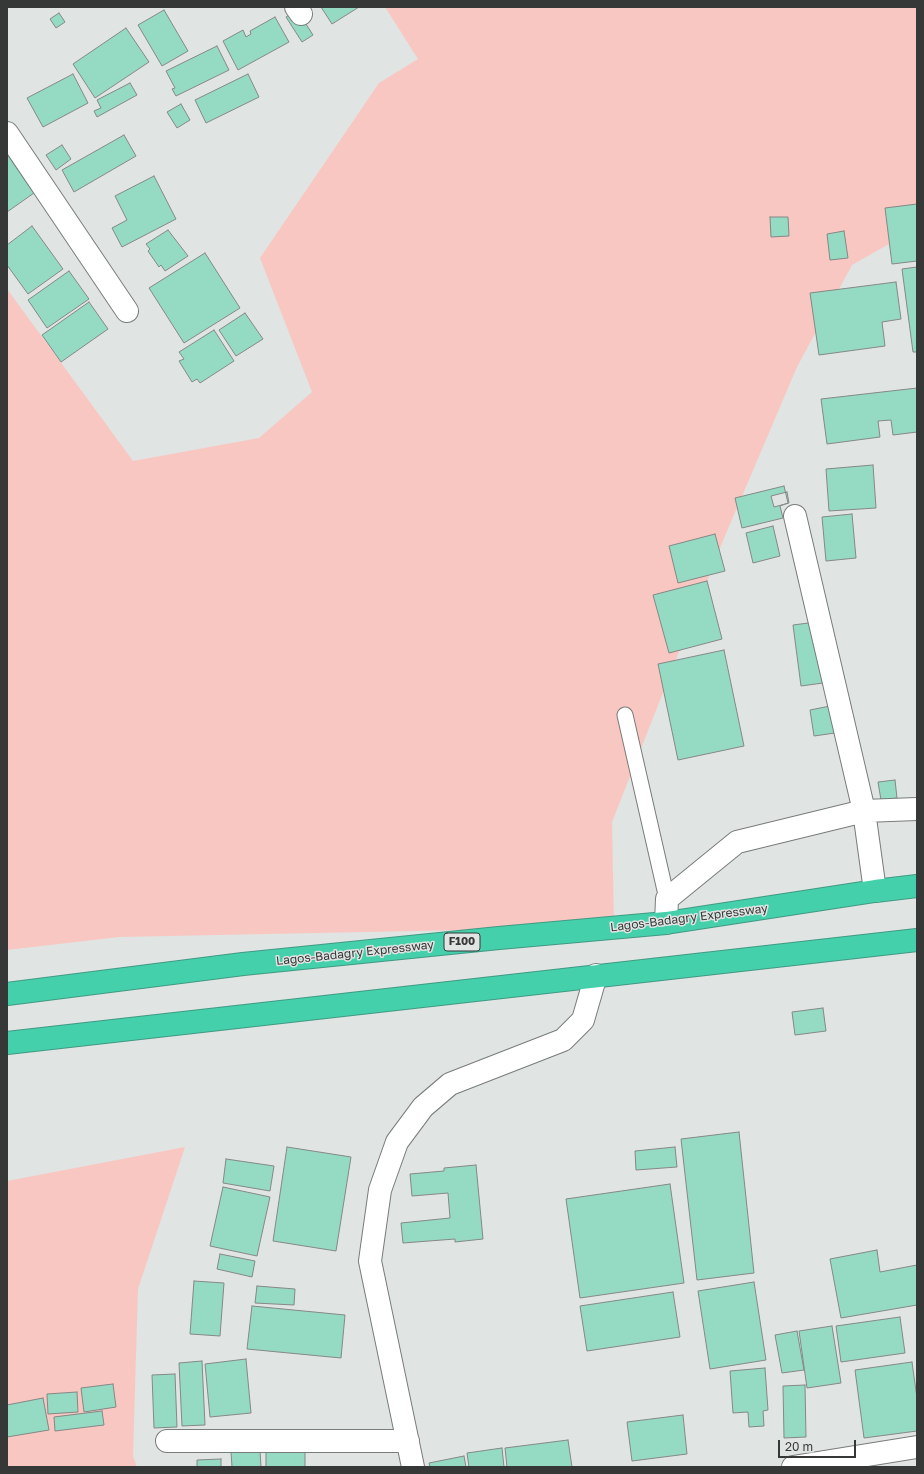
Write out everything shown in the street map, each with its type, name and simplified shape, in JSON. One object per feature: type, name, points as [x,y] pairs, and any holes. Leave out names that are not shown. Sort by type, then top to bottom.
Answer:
[{"type":"highway","name":"Lagos-Badagry Expressway","points":[[7,994],[243,964],[666,923],[917,886]]},
{"type":"highway","points":[[7,1043],[596,975],[916,942]]},
{"type":"street","points":[[7,133],[127,311]]},
{"type":"street","points":[[795,516],[864,811],[875,891]]},
{"type":"street","points":[[666,923],[667,899],[737,842],[864,811],[917,809]]},
{"type":"street","points":[[413,1467],[370,1261],[380,1190],[397,1142],[423,1107],[450,1084],[563,1040],[583,1020],[596,975]]},
{"type":"street","points":[[167,1441],[408,1441]]},
{"type":"street","points":[[794,1467],[917,1447]]},
{"type":"lane","points":[[625,714],[667,899]]},
{"type":"shaded area","points":[[385,7],[917,7],[917,228],[852,265],[797,367],[722,543],[612,822],[614,927],[119,937],[7,950],[7,289],[133,461],[259,438],[312,392],[260,258],[379,83],[418,59]]},
{"type":"shaded area","points":[[185,1147],[138,1289],[133,1456],[137,1467],[7,1467],[7,1181]]},
{"type":"building","points":[[321,7],[359,7],[332,24]]},
{"type":"building","points":[[164,10],[188,51],[162,66],[138,25]]},
{"type":"building","points":[[297,10],[313,35],[302,42],[286,17]]},
{"type":"building","points":[[59,13],[65,22],[56,28],[50,19]]},
{"type":"building","points":[[275,17],[289,42],[238,70],[223,41],[243,30],[246,37],[251,34],[250,31]]},
{"type":"building","points":[[126,28],[149,62],[95,98],[73,64]]},
{"type":"building","points":[[217,46],[229,70],[176,96],[172,89],[175,88],[166,71]]},
{"type":"building","points":[[73,74],[88,103],[43,127],[27,98]]},
{"type":"building","points":[[248,74],[259,97],[206,123],[195,100]]},
{"type":"building","points":[[130,83],[137,95],[97,117],[94,111],[101,108],[97,100]]},
{"type":"building","points":[[181,104],[190,120],[177,128],[167,112]]},
{"type":"building","points":[[124,135],[136,156],[74,192],[62,170]]},
{"type":"building","points":[[62,145],[71,159],[56,170],[46,155]]},
{"type":"building","points":[[7,154],[34,193],[7,212]]},
{"type":"building","points":[[154,176],[176,219],[122,247],[112,228],[127,220],[115,196]]},
{"type":"building","points":[[917,204],[917,261],[892,264],[885,208]]},
{"type":"building","points":[[770,217],[788,217],[789,236],[771,237]]},
{"type":"building","points":[[32,226],[63,269],[28,294],[7,265],[7,245]]},
{"type":"building","points":[[168,230],[188,256],[165,271],[161,265],[159,267],[148,251],[150,249],[146,244]]},
{"type":"building","points":[[844,231],[848,258],[830,260],[827,234]]},
{"type":"building","points":[[205,253],[240,308],[184,343],[149,288]]},
{"type":"building","points":[[917,267],[917,352],[913,352],[902,269]]},
{"type":"building","points":[[69,271],[89,299],[47,328],[28,300]]},
{"type":"building","points":[[896,282],[901,319],[882,322],[885,346],[819,355],[810,293]]},
{"type":"building","points":[[89,302],[108,329],[61,362],[42,335]]},
{"type":"building","points":[[245,313],[263,339],[236,356],[219,330]]},
{"type":"building","points":[[214,330],[234,361],[200,383],[197,379],[192,382],[179,361],[184,359],[179,352]]},
{"type":"building","points":[[917,388],[917,432],[893,435],[891,420],[878,421],[880,437],[827,444],[821,399]]},
{"type":"building","points":[[873,465],[876,508],[829,511],[826,469]]},
{"type":"building","points":[[784,486],[788,503],[780,506],[783,518],[742,528],[735,498]]},
{"type":"building","points":[[787,492],[789,503],[774,507],[771,496]]},
{"type":"building","points":[[852,514],[856,558],[826,561],[822,517]]},
{"type":"building","points":[[773,526],[780,556],[753,563],[746,533]]},
{"type":"building","points":[[715,534],[725,571],[678,583],[669,546]]},
{"type":"building","points":[[707,581],[722,639],[669,653],[653,595]]},
{"type":"building","points":[[816,622],[823,683],[801,686],[793,625]]},
{"type":"building","points":[[724,650],[744,746],[678,760],[658,664]]},
{"type":"building","points":[[830,706],[835,733],[814,736],[810,710]]},
{"type":"building","points":[[895,780],[897,798],[881,800],[878,782]]},
{"type":"building","points":[[823,1008],[826,1031],[795,1035],[792,1012]]},
{"type":"building","points":[[739,1132],[754,1273],[697,1280],[681,1139]]},
{"type":"building","points":[[287,1147],[351,1157],[336,1251],[273,1241]]},
{"type":"building","points":[[675,1147],[677,1167],[636,1170],[635,1151]]},
{"type":"building","points":[[226,1159],[274,1166],[270,1191],[223,1183]]},
{"type":"building","points":[[476,1165],[483,1239],[455,1242],[455,1239],[403,1243],[401,1223],[450,1218],[448,1193],[412,1196],[410,1174],[444,1171],[444,1168]]},
{"type":"building","points":[[670,1184],[684,1283],[580,1298],[566,1199]]},
{"type":"building","points":[[223,1187],[270,1197],[257,1256],[210,1246]]},
{"type":"building","points":[[877,1250],[880,1272],[917,1265],[917,1305],[841,1318],[830,1259]]},
{"type":"building","points":[[220,1254],[255,1261],[252,1277],[217,1269]]},
{"type":"building","points":[[194,1281],[224,1283],[220,1336],[190,1334]]},
{"type":"building","points":[[754,1282],[766,1360],[710,1369],[698,1291]]},
{"type":"building","points":[[257,1286],[295,1289],[294,1305],[255,1303]]},
{"type":"building","points":[[673,1292],[680,1337],[587,1351],[580,1306]]},
{"type":"building","points":[[252,1306],[345,1315],[341,1358],[247,1349]]},
{"type":"building","points":[[900,1317],[905,1353],[841,1362],[836,1326]]},
{"type":"building","points":[[832,1326],[841,1383],[807,1388],[799,1331]]},
{"type":"building","points":[[797,1331],[804,1370],[782,1373],[775,1335]]},
{"type":"building","points":[[246,1359],[251,1413],[210,1417],[205,1364]]},
{"type":"building","points":[[202,1361],[205,1425],[182,1426],[179,1363]]},
{"type":"building","points":[[912,1362],[917,1398],[917,1431],[864,1438],[855,1370]]},
{"type":"building","points":[[765,1368],[768,1410],[763,1411],[764,1426],[749,1427],[748,1412],[733,1413],[730,1371]]},
{"type":"building","points":[[175,1374],[177,1427],[154,1428],[152,1375]]},
{"type":"building","points":[[113,1384],[116,1407],[84,1412],[81,1388]]},
{"type":"building","points":[[805,1385],[806,1437],[784,1438],[783,1386]]},
{"type":"building","points":[[77,1392],[78,1412],[48,1414],[47,1394]]},
{"type":"building","points":[[43,1398],[49,1430],[7,1437],[7,1405]]},
{"type":"building","points":[[102,1411],[104,1425],[55,1431],[54,1417]]},
{"type":"building","points":[[683,1415],[687,1454],[632,1461],[627,1422]]},
{"type":"building","points":[[568,1440],[572,1467],[507,1467],[505,1448]]},
{"type":"building","points":[[266,1448],[305,1448],[305,1467],[266,1467]]},
{"type":"building","points":[[502,1448],[504,1467],[469,1467],[467,1453]]},
{"type":"building","points":[[260,1450],[261,1467],[232,1467],[231,1452]]},
{"type":"building","points":[[464,1456],[466,1467],[430,1467],[429,1463]]},
{"type":"building","points":[[221,1459],[221,1467],[197,1467],[197,1460]]}]
